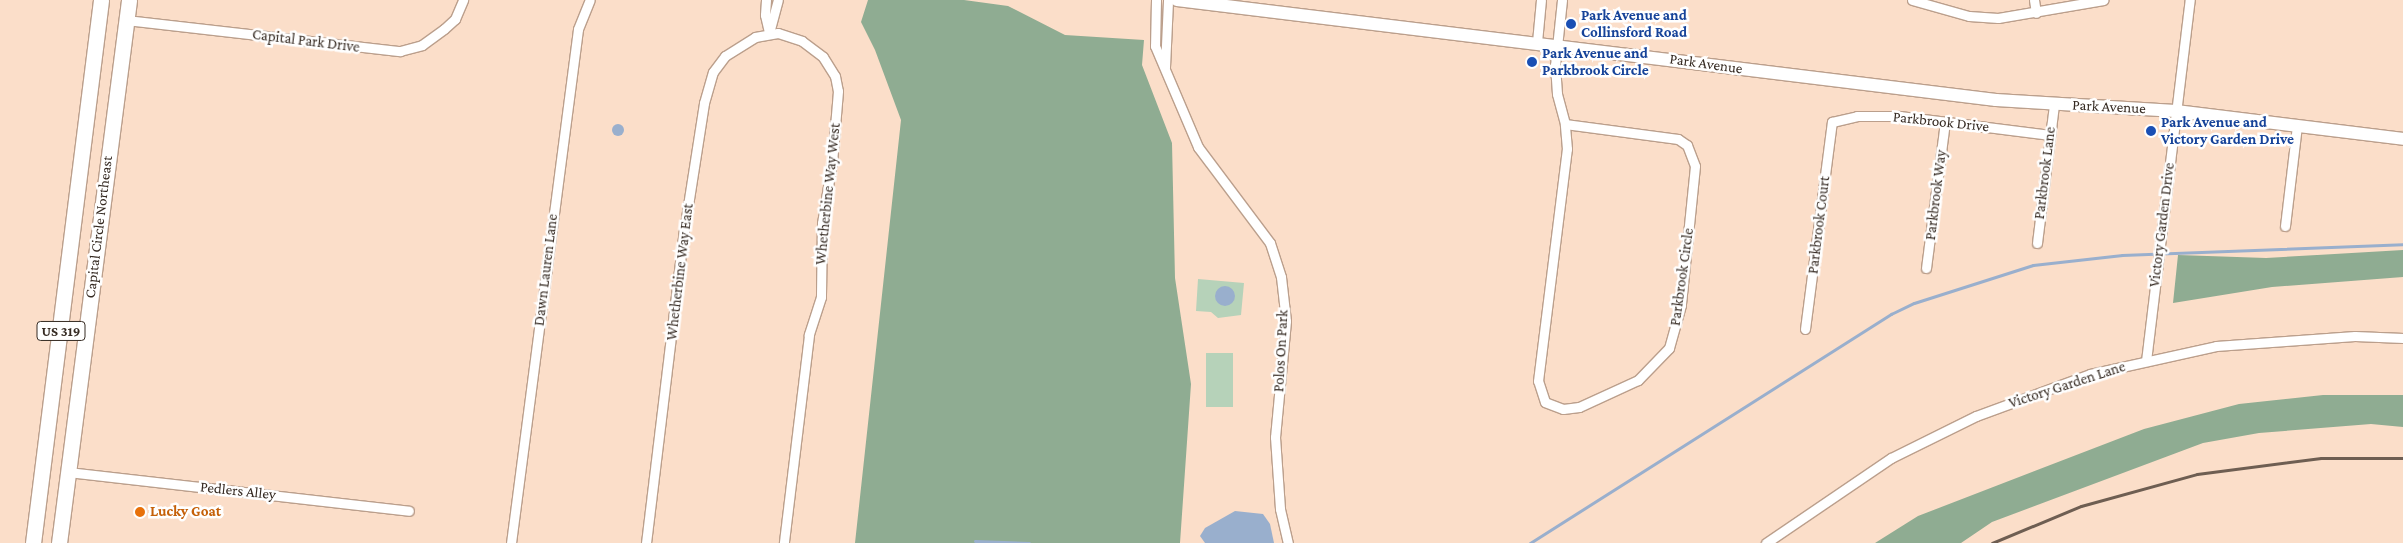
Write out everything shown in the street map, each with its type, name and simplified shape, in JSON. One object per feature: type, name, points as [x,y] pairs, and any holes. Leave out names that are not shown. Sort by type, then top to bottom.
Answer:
[{"type":"main road","name":"Capital Circle Northeast","points":[[34,543],[75,227],[101,0]]},
{"type":"main road","name":"Capital Circle Northeast","points":[[59,543],[129,0]]},
{"type":"main road","name":"Park Avenue","points":[[1178,0],[1557,44],[1862,84],[2054,104],[2176,111],[2403,139]]},
{"type":"main road","points":[[75,227],[99,231]]},
{"type":"street","name":"Capital Park Drive","points":[[126,20],[400,51],[422,45],[444,29],[455,19],[463,0]]},
{"type":"street","name":"Dawn Lauren Lane","points":[[511,543],[578,29],[590,0]]},
{"type":"street","points":[[766,0],[765,15],[769,33]]},
{"type":"street","points":[[769,33],[778,0]]},
{"type":"street","name":"Polos On Park","points":[[1156,0],[1155,46],[1198,147],[1214,172],[1266,237],[1281,277],[1286,321],[1275,437],[1280,509],[1288,543]]},
{"type":"street","name":"Polos On Park","points":[[1165,70],[1168,0]]},
{"type":"street","points":[[1537,42],[1541,0]]},
{"type":"street","name":"Parkbrook Circle","points":[[1562,0],[1557,44],[1557,94],[1564,124],[1567,149],[1538,381],[1545,402],[1563,410],[1580,406],[1638,380],[1669,348],[1681,305],[1695,166],[1690,150],[1678,139],[1564,124]]},
{"type":"street","points":[[1912,0],[1969,16],[1998,18],[2103,0]]},
{"type":"street","points":[[2034,0],[2036,13]]},
{"type":"street","name":"Victory Garden Drive","points":[[2146,361],[2190,0]]},
{"type":"street","name":"Whetherbine Way East","points":[[646,543],[684,231],[704,102],[717,64],[733,49],[769,33]]},
{"type":"street","name":"Whetherbine Way West","points":[[769,33],[789,35],[810,46],[830,66],[838,90],[832,162],[822,223],[821,297],[809,335],[784,543]]},
{"type":"street","name":"Parkbrook Lane","points":[[2037,243],[2054,104]]},
{"type":"street","name":"Parkbrook Drive","points":[[1832,122],[1857,116],[1892,116],[2050,135]]},
{"type":"street","name":"Parkbrook Court","points":[[1806,329],[1832,122]]},
{"type":"street","name":"Parkbrook Way","points":[[1926,268],[1945,122]]},
{"type":"street","points":[[2285,226],[2297,126]]},
{"type":"street","name":"Victory Garden Lane","points":[[1766,543],[1823,501],[1891,458],[1976,416],[2090,374],[2216,346],[2304,338],[2403,338]]},
{"type":"street","name":"Pedlers Alley","points":[[68,472],[409,510]]},
{"type":"green space","points":[[868,0],[964,0],[1008,6],[1065,35],[1144,40],[1142,65],[1172,143],[1175,278],[1191,384],[1180,543],[855,543],[901,120],[875,50],[861,22]]},
{"type":"green space","points":[[2403,250],[2403,277],[2272,287],[2173,303],[2178,255],[2266,258]]},
{"type":"green space","points":[[1198,279],[1244,283],[1241,315],[1218,318],[1211,312],[1196,311]]},
{"type":"green space","points":[[1206,353],[1233,353],[1233,407],[1206,407]]},
{"type":"green space","points":[[2323,395],[2403,395],[2403,427],[2371,424],[2259,433],[2203,443],[1992,522],[1961,543],[1875,543],[1918,516],[2144,429],[2239,404]]},
{"type":"water","points":[[618,124],[624,130],[618,136],[612,130]]},
{"type":"water","points":[[1225,286],[1232,289],[1235,296],[1232,303],[1225,306],[1218,303],[1215,296],[1218,289]]},
{"type":"water","points":[[1235,511],[1263,514],[1270,524],[1274,543],[1205,543],[1200,536],[1205,528]]},
{"type":"waterway","points":[[1530,543],[1891,314],[1914,303],[2033,265],[2122,255],[2403,244]]},
{"type":"waterway","points":[[975,541],[1029,543]]},
{"type":"railway","points":[[1992,543],[2081,506],[2197,474],[2321,458],[2403,458]]},
{"type":"place","name":"Park Avenue and Collinsford Road","points":[[1571,24]]},
{"type":"place","name":"Park Avenue and Parkbrook Circle","points":[[1532,62]]},
{"type":"place","name":"Park Avenue and Victory Garden Drive","points":[[2151,131]]},
{"type":"place","name":"Lucky Goat","points":[[140,512]]}]
